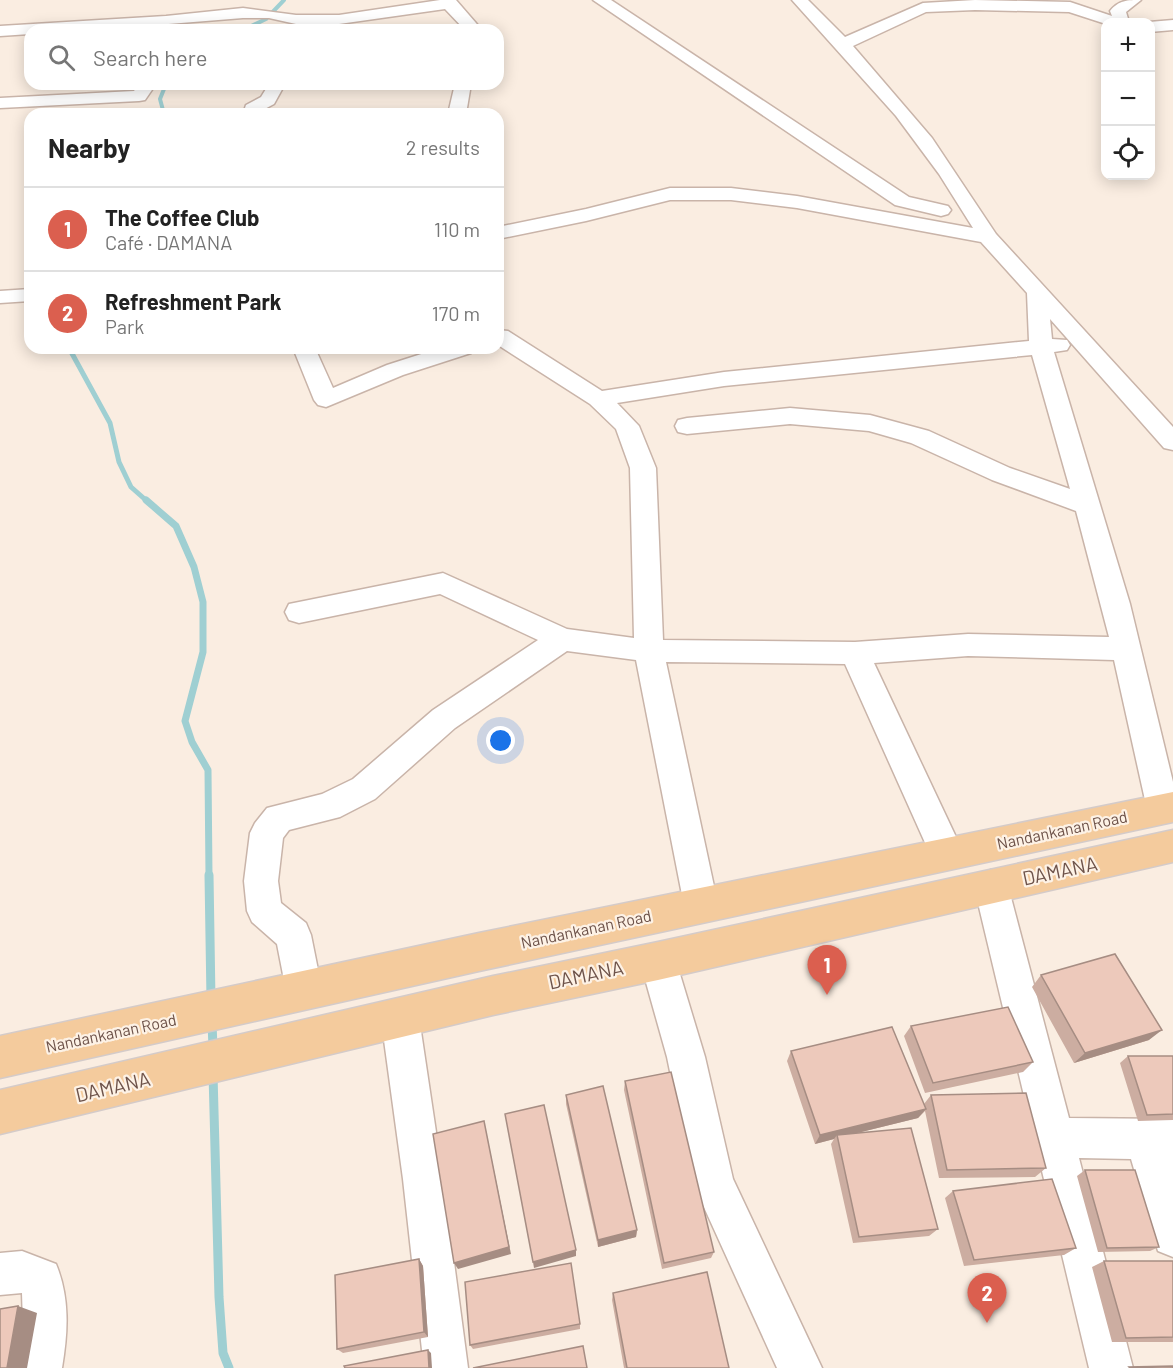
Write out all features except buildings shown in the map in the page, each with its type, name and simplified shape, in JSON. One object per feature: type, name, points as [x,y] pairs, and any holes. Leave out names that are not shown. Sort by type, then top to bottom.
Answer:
[{"type":"main road","name":"Nandankanan Road","points":[[0,1057],[701,905],[1168,808]]},
{"type":"main road","name":"DAMANA","points":[[0,1112],[115,1087],[574,977],[658,961],[1173,846]]},
{"type":"street","points":[[242,24],[271,16],[298,0]]},
{"type":"street","points":[[601,0],[902,201],[983,229]]},
{"type":"street","points":[[800,0],[843,44],[928,146],[968,200],[983,229],[1173,442]]},
{"type":"street","points":[[807,0],[861,36]]},
{"type":"street","points":[[1121,18],[1118,11],[1133,0]]},
{"type":"street","points":[[325,24],[448,2],[468,24]]},
{"type":"street","points":[[843,44],[923,8],[975,5],[1070,7],[1104,18]]},
{"type":"street","points":[[126,24],[271,16],[314,24]]},
{"type":"street","points":[[1155,27],[1173,25]]},
{"type":"street","points":[[0,31],[24,30]]},
{"type":"street","points":[[0,103],[52,107],[139,96],[144,90]]},
{"type":"street","points":[[254,108],[268,100],[274,90]]},
{"type":"street","points":[[459,108],[462,90]]},
{"type":"street","points":[[504,232],[586,215],[670,194],[731,194],[983,229]]},
{"type":"street","points":[[1038,293],[1041,345],[1116,604],[1168,808]]},
{"type":"street","points":[[0,297],[24,295]]},
{"type":"street","points":[[504,338],[598,399],[627,426],[643,468],[649,651],[701,905]]},
{"type":"street","points":[[598,399],[724,379],[1041,345],[1086,343]]},
{"type":"street","points":[[307,354],[326,400],[395,370],[444,354]]},
{"type":"street","points":[[687,426],[790,416],[870,423],[920,437],[1001,474],[1087,506]]},
{"type":"street","points":[[299,612],[443,583],[562,639],[649,651],[855,653],[968,645],[1126,650]]},
{"type":"street","points":[[286,994],[293,935],[264,911],[261,881],[267,833],[279,818],[328,807],[364,789],[444,719],[562,639]]},
{"type":"street","points":[[855,653],[947,854]]},
{"type":"street","points":[[991,886],[1110,1368]]},
{"type":"street","points":[[658,961],[686,1057],[713,1183],[800,1368]]},
{"type":"street","points":[[400,1018],[423,1179],[446,1368]]},
{"type":"street","points":[[1054,1138],[1159,1139],[1173,1236]]},
{"type":"street","points":[[0,1274],[22,1272],[41,1279],[46,1304],[45,1341],[40,1368]]},
{"type":"waterway","points":[[256,24],[266,19],[284,0]]},
{"type":"waterway","points":[[162,108],[160,99],[164,90]]},
{"type":"waterway","points":[[72,354],[110,423],[119,462],[131,487],[148,502]]},
{"type":"waterway","points":[[146,500],[176,526],[194,567],[203,602],[203,652],[185,721],[192,742],[208,770],[209,876]]},
{"type":"waterway","points":[[209,875],[211,1000]]},
{"type":"waterway","points":[[212,1023],[213,1048]]},
{"type":"waterway","points":[[213,1074],[219,1297],[223,1353],[229,1368]]},
{"type":"place","name":"The Coffee Club","points":[[827,995]]},
{"type":"place","name":"Refreshment Park","points":[[987,1323]]}]
